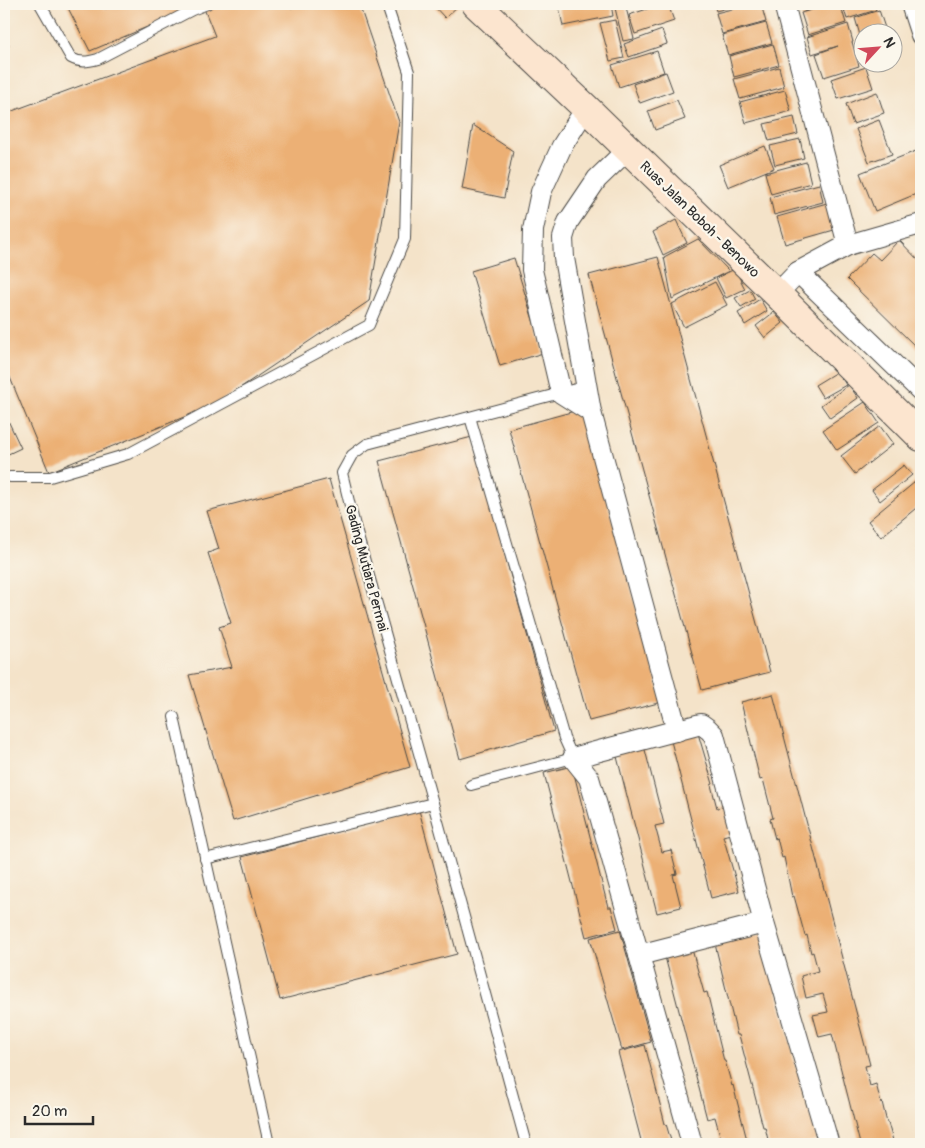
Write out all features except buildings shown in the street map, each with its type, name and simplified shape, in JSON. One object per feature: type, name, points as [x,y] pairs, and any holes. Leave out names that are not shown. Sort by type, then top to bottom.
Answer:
[{"type":"main road","name":"Ruas Jalan Boboh - Benowo","points":[[476,4],[778,294],[921,437]]},
{"type":"street","points":[[784,4],[848,245]]},
{"type":"street","points":[[911,4],[921,35]]},
{"type":"street","points":[[586,108],[562,146],[541,192],[533,230],[532,270],[561,392],[591,412]]},
{"type":"street","points":[[628,149],[597,179],[568,222],[563,238],[564,258],[591,412],[677,731]]},
{"type":"street","points":[[778,294],[798,272],[848,245],[921,224]]},
{"type":"street","points":[[533,230],[563,238]]},
{"type":"street","points":[[798,272],[921,391]]},
{"type":"street","points":[[692,1144],[589,778],[573,758],[701,724],[714,735],[764,923],[828,1144]]},
{"type":"street","points":[[639,955],[764,923]]},
{"type":"lane","points":[[40,4],[71,58],[76,61],[86,62],[98,59],[207,4]]},
{"type":"lane","points":[[10,477],[50,478],[128,454],[369,325],[405,239],[409,72],[385,4]]},
{"type":"lane","name":"Gading Mutiara Permai","points":[[526,1144],[342,473],[352,455],[367,444],[587,386]]},
{"type":"lane","points":[[470,417],[564,738],[573,758],[471,785]]},
{"type":"lane","points":[[174,717],[269,1144]]},
{"type":"lane","points":[[205,858],[433,803]]}]
